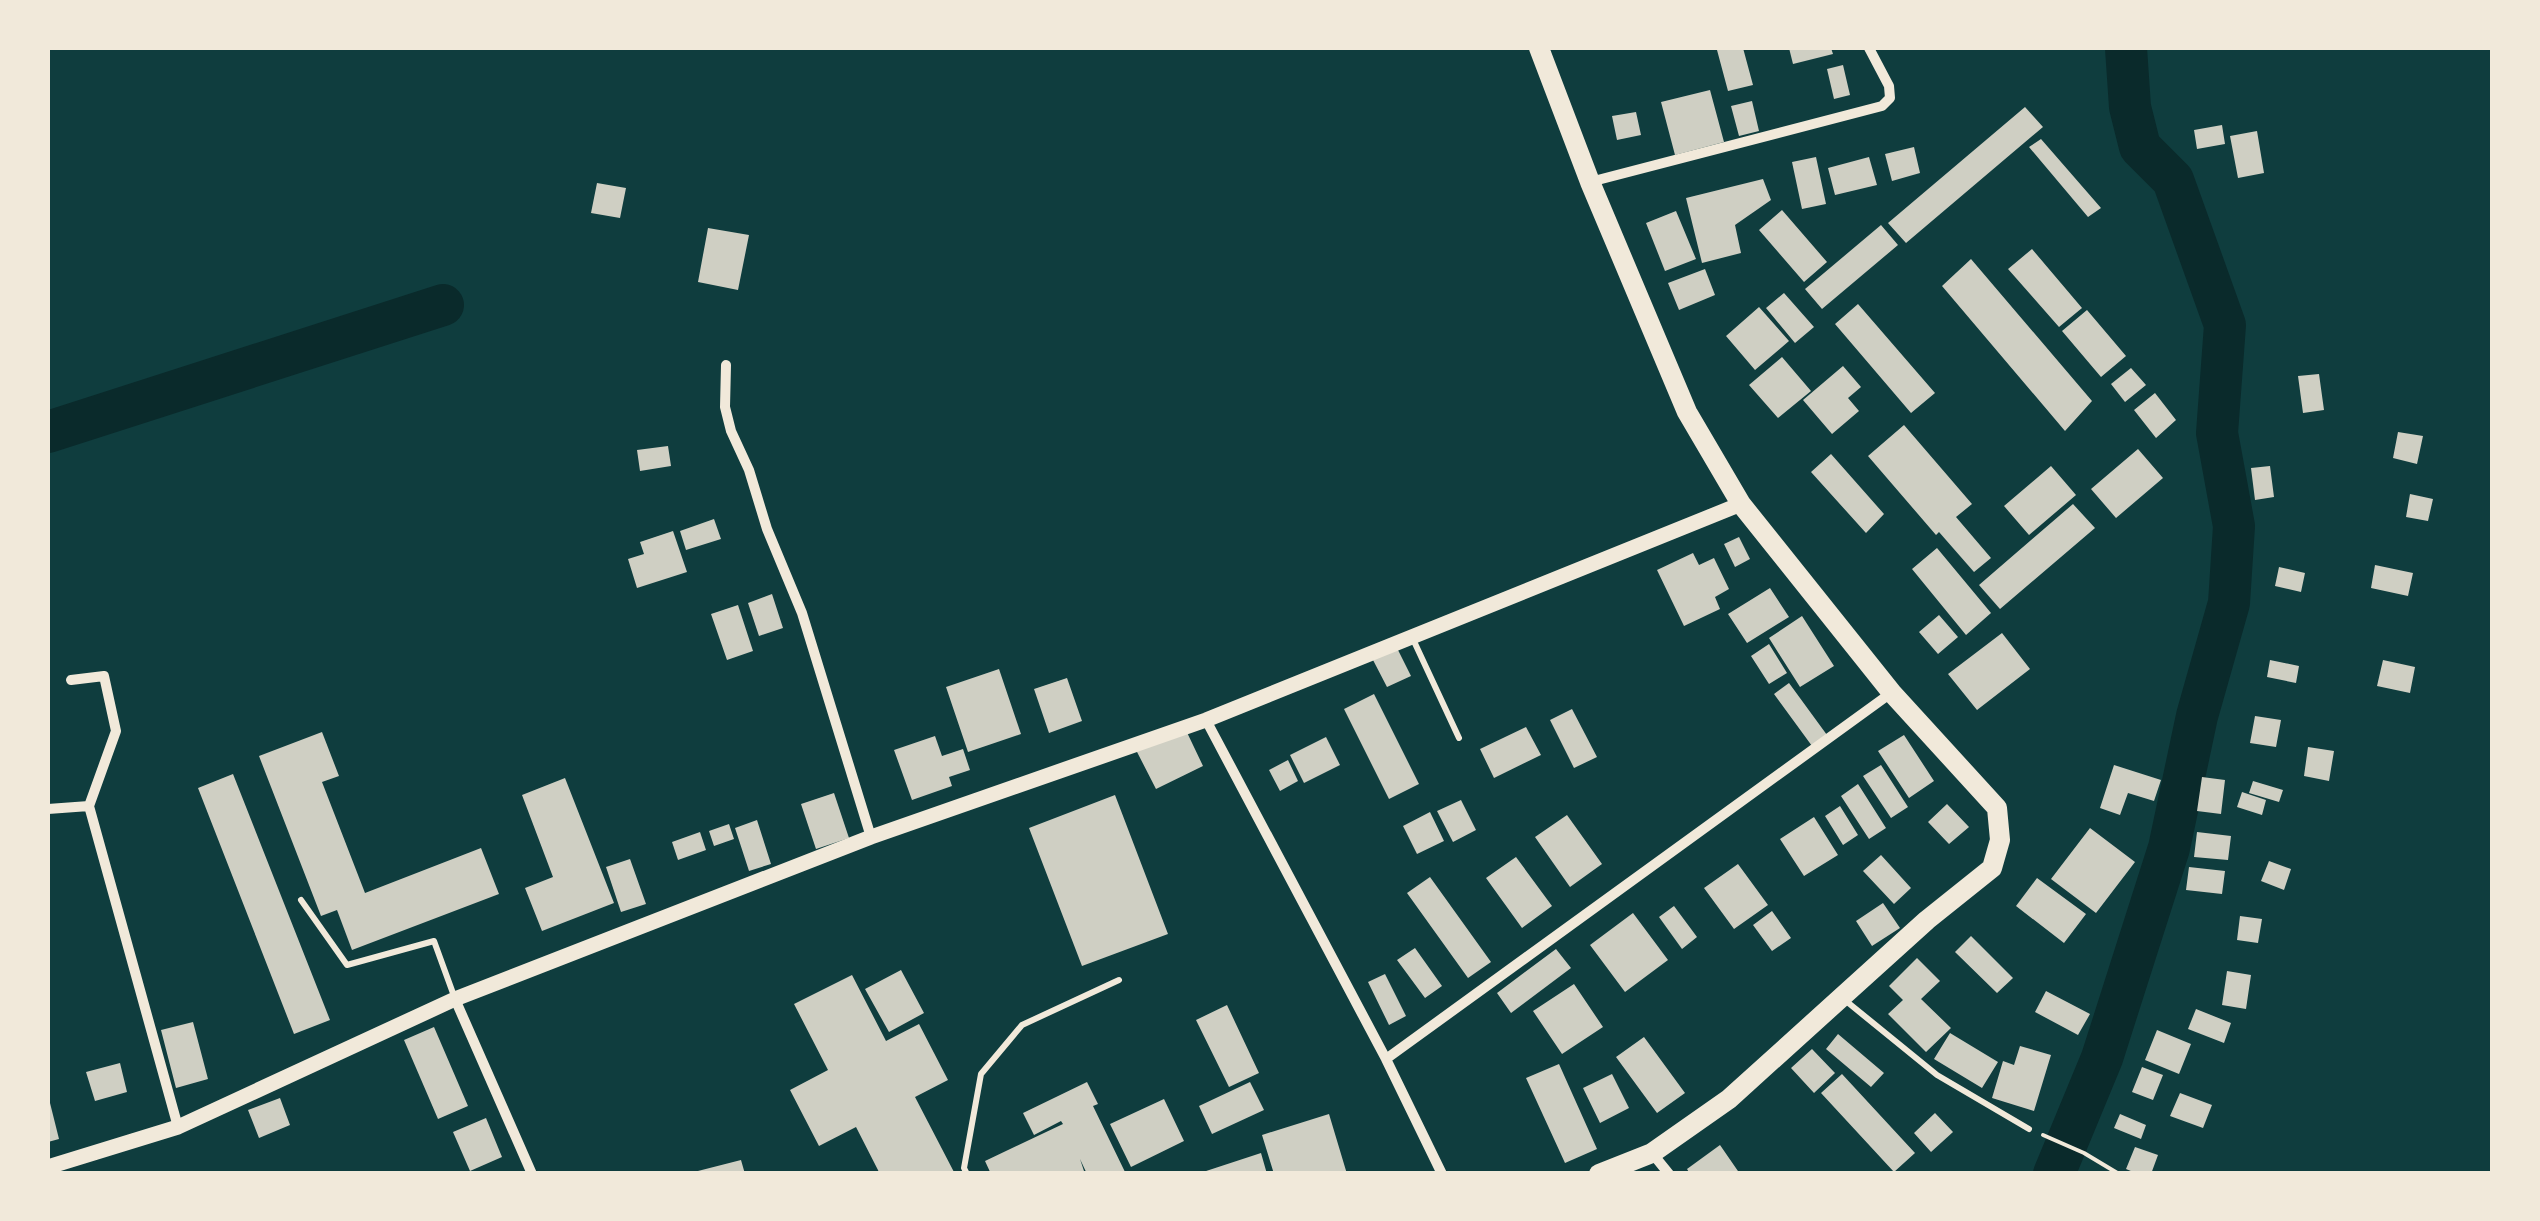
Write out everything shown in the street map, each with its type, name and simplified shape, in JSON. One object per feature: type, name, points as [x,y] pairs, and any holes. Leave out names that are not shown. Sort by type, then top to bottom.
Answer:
[{"type":"main road","points":[[1539,48],[1590,182],[1687,412],[1740,504],[1892,693],[1997,808],[2000,840],[1992,868],[1927,920],[1730,1099],[1652,1153],[1599,1174]]},
{"type":"street","points":[[1590,182],[1882,106],[1890,98],[1890,86],[1869,48]]},
{"type":"street","points":[[726,365],[725,407],[731,432],[802,613],[872,837]]},
{"type":"street","points":[[48,1167],[178,1128],[455,999],[872,837],[1206,720],[1740,504]]},
{"type":"street","points":[[71,680],[104,676],[116,731],[89,806],[178,1128]]},
{"type":"street","points":[[1386,1059],[1892,693]]},
{"type":"street","points":[[1206,720],[1386,1059],[1442,1174]]},
{"type":"street","points":[[48,809],[89,806]]},
{"type":"street","points":[[455,999],[532,1174]]},
{"type":"street","points":[[1652,1153],[1669,1174]]},
{"type":"lane","points":[[1411,636],[1460,738]]},
{"type":"lane","points":[[301,900],[347,965],[434,941],[455,999]]},
{"type":"lane","points":[[967,1174],[964,1168],[981,1074],[1022,1025],[1119,980]]},
{"type":"lane","points":[[1841,998],[1937,1075],[2029,1128]]},
{"type":"path","points":[[2029,1128],[2084,1152],[2119,1174]]},
{"type":"building","points":[[1743,48],[1753,85],[1728,91],[1717,50]]},
{"type":"building","points":[[1789,48],[1831,48],[1833,54],[1793,64]]},
{"type":"building","points":[[1843,65],[1850,95],[1834,99],[1827,69]]},
{"type":"building","points":[[1710,90],[1724,142],[1675,155],[1661,102]]},
{"type":"building","points":[[1752,101],[1759,131],[1739,136],[1731,106]]},
{"type":"building","points":[[2025,107],[2043,127],[1906,243],[1888,223]]},
{"type":"building","points":[[1636,112],[1641,135],[1617,140],[1612,116]]},
{"type":"building","points":[[2222,125],[2225,144],[2197,149],[2194,130]]},
{"type":"building","points":[[2257,131],[2264,173],[2238,178],[2230,136]]},
{"type":"building","points":[[2041,139],[2101,208],[2088,217],[2029,147]]},
{"type":"building","points":[[1914,147],[1920,173],[1892,181],[1885,154]]},
{"type":"building","points":[[1816,157],[1826,204],[1802,209],[1792,162]]},
{"type":"building","points":[[1869,157],[1877,185],[1835,195],[1828,168]]},
{"type":"building","points":[[1763,179],[1771,200],[1735,225],[1741,253],[1702,263],[1686,198]]},
{"type":"building","points":[[597,183],[626,188],[620,218],[591,213]]},
{"type":"building","points":[[1782,210],[1827,262],[1804,282],[1759,230]]},
{"type":"building","points":[[1676,211],[1696,259],[1665,271],[1646,223]]},
{"type":"building","points":[[1881,225],[1898,245],[1822,309],[1805,289]]},
{"type":"building","points":[[708,228],[749,235],[738,290],[698,282]]},
{"type":"building","points":[[2032,249],[2082,308],[2059,327],[2008,269]]},
{"type":"building","points":[[1971,259],[2092,401],[2065,431],[1942,286]]},
{"type":"building","points":[[1705,269],[1715,295],[1679,310],[1668,283]]},
{"type":"building","points":[[1784,293],[1814,327],[1795,343],[1766,308]]},
{"type":"building","points":[[1858,304],[1935,393],[1911,413],[1835,324]]},
{"type":"building","points":[[1759,307],[1789,341],[1755,370],[1726,336]]},
{"type":"building","points":[[2087,310],[2126,356],[2101,377],[2062,331]]},
{"type":"building","points":[[1782,357],[1811,391],[1778,418],[1749,385]]},
{"type":"building","points":[[1843,366],[1861,387],[1848,398],[1859,411],[1832,434],[1803,400]]},
{"type":"building","points":[[2131,368],[2146,385],[2125,402],[2111,384]]},
{"type":"building","points":[[2319,374],[2324,410],[2303,413],[2298,376]]},
{"type":"building","points":[[2155,393],[2176,420],[2156,438],[2134,410]]},
{"type":"building","points":[[1904,425],[1972,504],[1956,517],[1991,558],[1974,572],[1939,532],[1936,535],[1868,456]]},
{"type":"building","points":[[2398,432],[2423,436],[2417,464],[2393,458]]},
{"type":"building","points":[[668,446],[671,466],[640,471],[637,450]]},
{"type":"building","points":[[2138,449],[2163,478],[2116,518],[2091,489]]},
{"type":"building","points":[[1831,454],[1884,514],[1866,533],[1811,472]]},
{"type":"building","points":[[2051,466],[2076,495],[2029,535],[2004,506]]},
{"type":"building","points":[[2270,466],[2274,497],[2255,500],[2251,468]]},
{"type":"building","points":[[2410,494],[2433,499],[2428,521],[2406,517]]},
{"type":"building","points":[[2073,504],[2095,528],[2000,609],[1979,585]]},
{"type":"building","points":[[714,519],[721,539],[686,550],[680,531]]},
{"type":"building","points":[[673,531],[687,572],[637,588],[628,559],[644,554],[640,542]]},
{"type":"building","points":[[1739,537],[1750,559],[1735,567],[1724,544]]},
{"type":"building","points":[[1937,548],[1991,613],[1966,635],[1912,569]]},
{"type":"building","points":[[1693,553],[1699,565],[1714,558],[1729,589],[1715,597],[1720,609],[1684,626],[1657,570]]},
{"type":"building","points":[[2375,565],[2413,573],[2408,596],[2371,588]]},
{"type":"building","points":[[2279,567],[2305,573],[2301,592],[2275,586]]},
{"type":"building","points":[[1770,588],[1789,617],[1747,643],[1728,614]]},
{"type":"building","points":[[772,594],[783,628],[759,636],[748,603]]},
{"type":"building","points":[[738,605],[753,651],[727,660],[711,614]]},
{"type":"building","points":[[1939,615],[1958,637],[1938,654],[1919,632]]},
{"type":"building","points":[[1802,616],[1834,666],[1800,687],[1769,638]]},
{"type":"building","points":[[2002,633],[2030,669],[1977,710],[1948,674]]},
{"type":"building","points":[[1769,644],[1787,673],[1769,684],[1751,656]]},
{"type":"building","points":[[1397,648],[1411,676],[1387,687],[1373,660]]},
{"type":"building","points":[[2270,660],[2299,666],[2296,683],[2267,677]]},
{"type":"building","points":[[2383,660],[2415,667],[2410,693],[2377,686]]},
{"type":"building","points":[[999,669],[1021,734],[968,752],[946,687]]},
{"type":"building","points":[[1067,678],[1082,721],[1049,733],[1034,689]]},
{"type":"building","points":[[1789,683],[1827,735],[1812,746],[1774,694]]},
{"type":"building","points":[[1374,694],[1419,784],[1389,799],[1344,709]]},
{"type":"building","points":[[1572,709],[1597,757],[1574,768],[1550,720]]},
{"type":"building","points":[[2255,716],[2281,720],[2276,747],[2250,743]]},
{"type":"building","points":[[1183,724],[1203,766],[1156,789],[1135,748]]},
{"type":"building","points":[[1526,727],[1541,755],[1494,778],[1480,749]]},
{"type":"building","points":[[322,732],[339,776],[322,782],[365,893],[481,848],[499,894],[352,950],[337,910],[321,916],[259,756]]},
{"type":"building","points":[[1904,735],[1934,781],[1909,798],[1878,751]]},
{"type":"building","points":[[935,736],[942,756],[963,749],[970,770],[949,777],[952,786],[912,800],[894,750]]},
{"type":"building","points":[[1326,737],[1340,765],[1304,783],[1290,755]]},
{"type":"building","points":[[2308,747],[2334,751],[2329,781],[2304,776]]},
{"type":"building","points":[[1288,760],[1298,781],[1280,791],[1269,770]]},
{"type":"building","points":[[1881,765],[1908,807],[1891,818],[1863,776]]},
{"type":"building","points":[[2114,765],[2161,780],[2154,801],[2128,793],[2120,815],[2100,808]]},
{"type":"building","points":[[233,774],[330,1020],[294,1034],[198,788]]},
{"type":"building","points":[[2202,777],[2225,780],[2221,814],[2197,811]]},
{"type":"building","points":[[565,778],[614,903],[542,931],[525,888],[553,877],[522,795]]},
{"type":"building","points":[[2253,781],[2283,790],[2279,802],[2249,793]]},
{"type":"building","points":[[1858,784],[1886,828],[1869,839],[1841,796]]},
{"type":"building","points":[[2242,792],[2266,800],[2262,815],[2237,807]]},
{"type":"building","points":[[834,793],[849,838],[816,849],[801,804]]},
{"type":"building","points":[[1115,795],[1168,934],[1082,966],[1029,828]]},
{"type":"building","points":[[1461,800],[1476,830],[1453,842],[1437,811]]},
{"type":"building","points":[[1947,804],[1969,827],[1949,844],[1928,822]]},
{"type":"building","points":[[1840,806],[1858,835],[1843,845],[1825,816]]},
{"type":"building","points":[[1430,812],[1444,841],[1417,854],[1403,826]]},
{"type":"building","points":[[1567,815],[1602,864],[1570,887],[1535,837]]},
{"type":"building","points":[[1814,817],[1838,855],[1804,876],[1780,839]]},
{"type":"building","points":[[757,820],[771,864],[749,871],[735,828]]},
{"type":"building","points":[[729,824],[734,839],[714,846],[709,831]]},
{"type":"building","points":[[2090,828],[2135,862],[2096,913],[2051,879]]},
{"type":"building","points":[[700,832],[706,850],[678,860],[672,842]]},
{"type":"building","points":[[2197,832],[2231,836],[2228,860],[2194,857]]},
{"type":"building","points":[[1881,855],[1911,888],[1894,904],[1863,871]]},
{"type":"building","points":[[1516,857],[1552,906],[1522,928],[1486,878]]},
{"type":"building","points":[[630,859],[646,904],[621,912],[606,867]]},
{"type":"building","points":[[2269,861],[2291,869],[2284,890],[2261,881]]},
{"type":"building","points":[[1738,864],[1768,905],[1734,929],[1704,888]]},
{"type":"building","points":[[2189,867],[2225,871],[2222,894],[2186,890]]},
{"type":"building","points":[[1430,877],[1491,962],[1468,978],[1407,893]]},
{"type":"building","points":[[2037,878],[2086,914],[2064,943],[2016,906]]},
{"type":"building","points":[[1883,903],[1900,928],[1872,946],[1856,921]]},
{"type":"building","points":[[1674,906],[1697,937],[1682,949],[1659,917]]},
{"type":"building","points":[[1772,911],[1791,938],[1772,951],[1753,925]]},
{"type":"building","points":[[1633,913],[1668,960],[1625,992],[1590,945]]},
{"type":"building","points":[[2240,916],[2262,919],[2258,943],[2237,940]]},
{"type":"building","points":[[1971,936],[2013,978],[1997,993],[1955,952]]},
{"type":"building","points":[[1415,948],[1442,986],[1425,998],[1397,960]]},
{"type":"building","points":[[1556,949],[1571,968],[1511,1013],[1497,993]]},
{"type":"building","points":[[1917,958],[1940,981],[1921,999],[1951,1028],[1926,1052],[1888,1014],[1903,1000],[1889,986]]},
{"type":"building","points":[[901,970],[924,1013],[889,1032],[865,989]]},
{"type":"building","points":[[2227,971],[2251,975],[2246,1009],[2222,1005]]},
{"type":"building","points":[[1385,974],[1406,1016],[1389,1025],[1368,982]]},
{"type":"building","points":[[852,975],[886,1041],[919,1024],[948,1080],[915,1097],[955,1174],[880,1174],[856,1127],[819,1146],[790,1090],[828,1070],[794,1004]]},
{"type":"building","points":[[1574,984],[1603,1027],[1562,1054],[1533,1011]]},
{"type":"building","points":[[2046,991],[2090,1014],[2078,1035],[2035,1012]]},
{"type":"building","points":[[1227,1005],[1259,1073],[1229,1087],[1196,1020]]},
{"type":"building","points":[[2196,1009],[2231,1023],[2224,1043],[2188,1029]]},
{"type":"building","points":[[193,1022],[208,1079],[176,1088],[161,1030]]},
{"type":"building","points":[[434,1027],[468,1106],[438,1119],[404,1040]]},
{"type":"building","points":[[2157,1030],[2191,1044],[2179,1074],[2145,1060]]},
{"type":"building","points":[[1950,1033],[1998,1062],[1982,1088],[1934,1059]]},
{"type":"building","points":[[1838,1034],[1884,1073],[1871,1087],[1826,1049]]},
{"type":"building","points":[[1644,1037],[1685,1093],[1657,1113],[1616,1057]]},
{"type":"building","points":[[2020,1046],[2051,1055],[2034,1111],[1992,1098],[2003,1061],[2014,1065]]},
{"type":"building","points":[[1812,1049],[1835,1073],[1814,1093],[1791,1068]]},
{"type":"building","points":[[120,1063],[127,1092],[95,1101],[86,1072]]},
{"type":"building","points":[[1559,1064],[1597,1149],[1565,1163],[1526,1078]]},
{"type":"building","points":[[2142,1067],[2163,1075],[2153,1100],[2132,1092]]},
{"type":"building","points":[[1612,1074],[1629,1108],[1600,1123],[1583,1088]]},
{"type":"building","points":[[1842,1074],[1915,1153],[1894,1172],[1821,1093]]},
{"type":"building","points":[[1087,1082],[1098,1104],[1093,1106],[1125,1172],[1087,1174],[1080,1159],[1085,1174],[991,1174],[985,1161],[1063,1124],[1061,1121],[1034,1135],[1023,1113]]},
{"type":"building","points":[[1250,1082],[1264,1110],[1212,1134],[1199,1106]]},
{"type":"building","points":[[2180,1093],[2212,1105],[2203,1128],[2170,1116]]},
{"type":"building","points":[[280,1098],[290,1125],[259,1138],[248,1110]]},
{"type":"building","points":[[1164,1099],[1184,1141],[1131,1167],[1110,1124]]},
{"type":"building","points":[[48,1100],[59,1139],[48,1142]]},
{"type":"building","points":[[1935,1113],[1953,1132],[1931,1152],[1914,1133]]},
{"type":"building","points":[[1329,1114],[1347,1174],[1274,1174],[1262,1135]]},
{"type":"building","points":[[2120,1114],[2146,1125],[2141,1139],[2114,1128]]},
{"type":"building","points":[[486,1118],[502,1157],[470,1171],[453,1132]]},
{"type":"building","points":[[1720,1145],[1740,1174],[1690,1174],[1687,1169]]},
{"type":"building","points":[[2135,1147],[2158,1155],[2151,1174],[2126,1169]]},
{"type":"building","points":[[1261,1153],[1267,1174],[1200,1174],[1200,1173]]},
{"type":"building","points":[[741,1160],[745,1174],[694,1174],[694,1172]]},
{"type":"waterway","points":[[2054,1174],[2102,1058],[2169,848],[2197,716],[2229,603],[2234,526],[2217,433],[2225,325],[2173,180],[2140,147],[2130,107],[2126,48]]},
{"type":"waterway","points":[[48,432],[443,305]]}]
